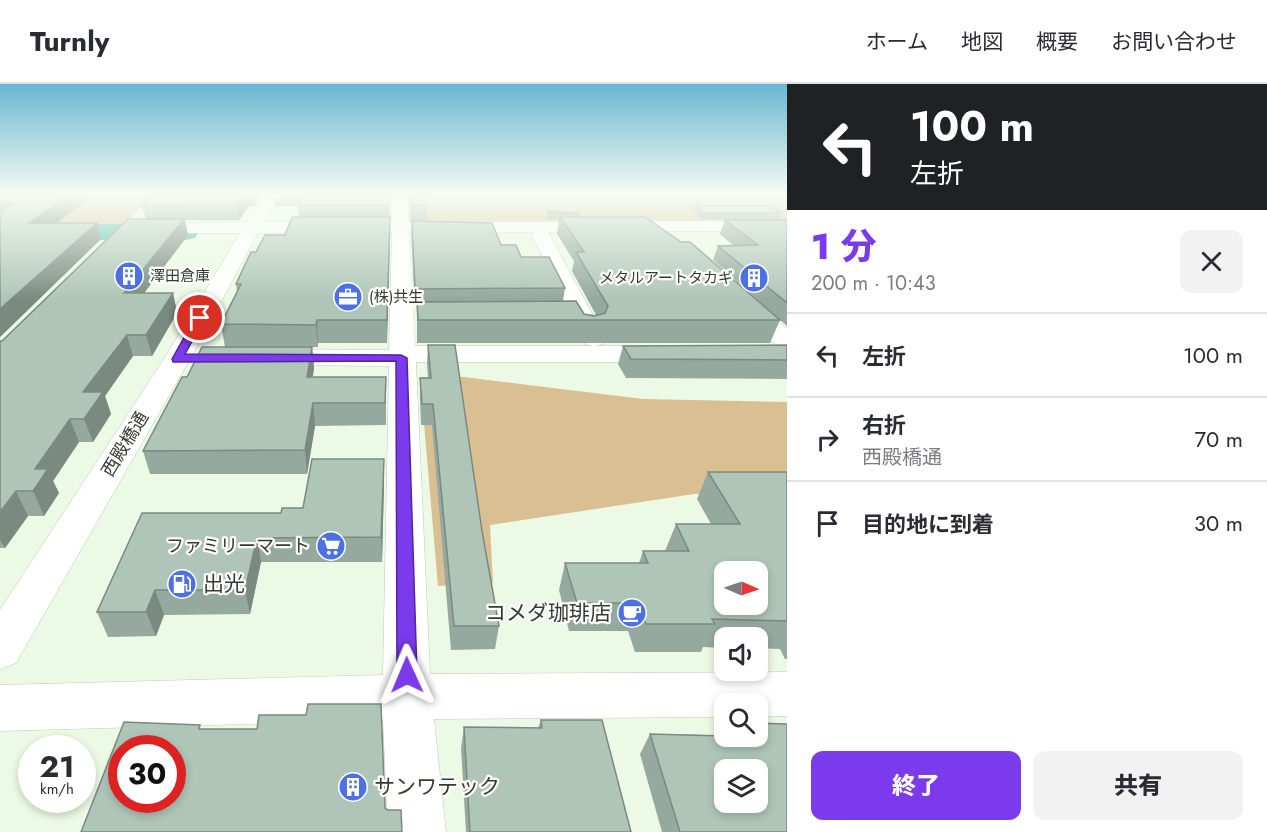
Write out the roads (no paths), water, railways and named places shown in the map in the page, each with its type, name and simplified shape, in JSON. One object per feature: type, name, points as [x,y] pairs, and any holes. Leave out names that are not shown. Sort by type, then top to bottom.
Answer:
[{"type":"street","points":[[205,230],[787,235]]},
{"type":"street","points":[[401,231],[541,235],[722,230]]},
{"type":"street","name":"西殿橋通","points":[[0,649],[192,358],[250,231]]},
{"type":"street","points":[[401,231],[413,314],[401,356],[407,697],[417,832]]},
{"type":"street","points":[[541,235],[568,313],[603,354]]},
{"type":"street","points":[[730,289],[779,350]]},
{"type":"street","points":[[241,357],[695,354]]},
{"type":"street","points":[[0,708],[407,697],[787,694]]},
{"type":"waterway","points":[[0,232],[185,232]]},
{"type":"place","name":"澤田倉庫","points":[[129,276]]},
{"type":"place","name":"メタルアートタカギ","points":[[754,278]]},
{"type":"place","name":"(株)共生","points":[[348,297]]},
{"type":"place","name":"ファミリーマート","points":[[331,546]]},
{"type":"place","name":"出光","points":[[182,584]]},
{"type":"place","name":"コメダ珈琲店","points":[[632,613]]},
{"type":"place","name":"サンワテック","points":[[353,787]]}]
